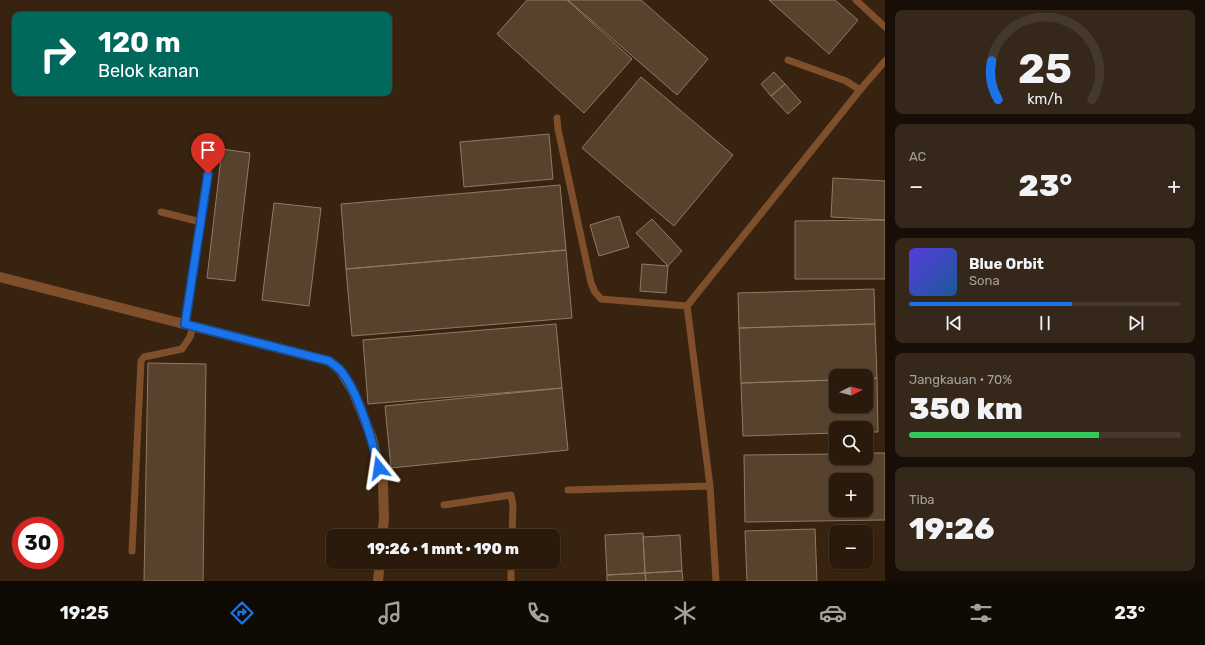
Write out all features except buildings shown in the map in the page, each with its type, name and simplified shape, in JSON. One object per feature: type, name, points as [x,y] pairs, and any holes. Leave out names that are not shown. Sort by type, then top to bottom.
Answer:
[{"type":"street","points":[[0,277],[329,361],[340,370],[353,391],[372,438],[383,483],[383,529]]},
{"type":"street","points":[[378,581],[379,569]]},
{"type":"lane","points":[[856,0],[885,27]]},
{"type":"lane","points":[[788,60],[846,81],[860,90]]},
{"type":"lane","points":[[716,581],[710,486],[687,306],[860,90],[885,61]]},
{"type":"lane","points":[[557,118],[590,276],[595,292],[601,299],[687,306]]},
{"type":"lane","points":[[132,551],[141,361],[144,357],[182,349],[190,337],[189,325],[208,174]]},
{"type":"lane","points":[[161,212],[201,222]]},
{"type":"lane","points":[[568,490],[710,486]]},
{"type":"lane","points":[[444,505],[511,495],[513,506],[512,529]]},
{"type":"lane","points":[[511,569],[511,581]]},
{"type":"route","points":[[208,174],[185,324],[329,361],[340,370],[353,391],[372,438],[379,468]]}]
